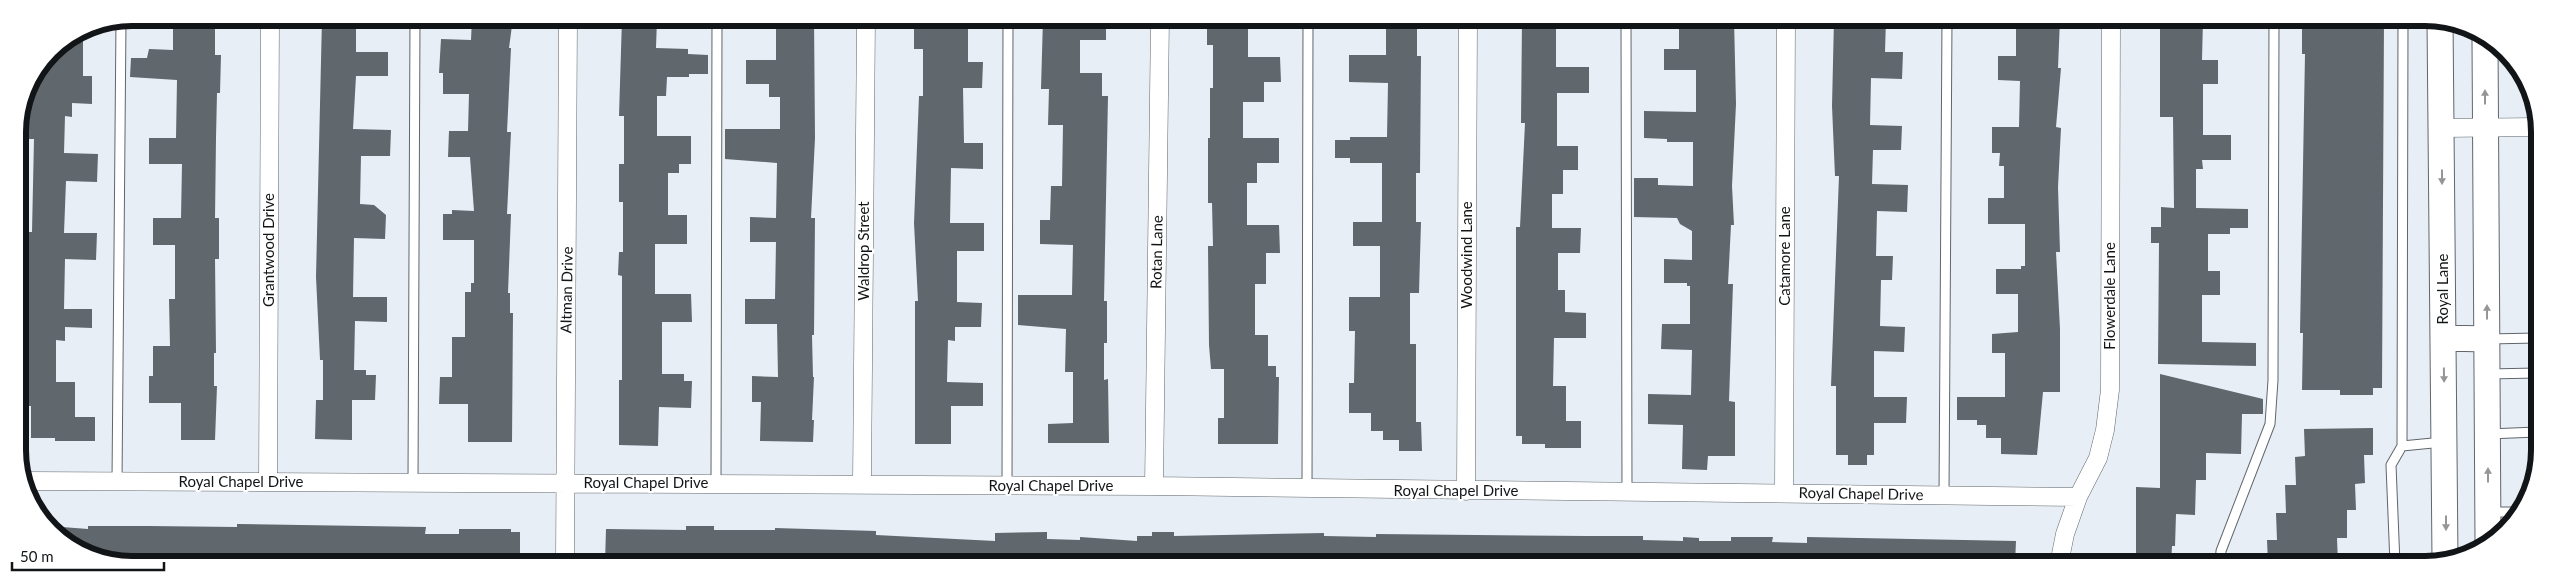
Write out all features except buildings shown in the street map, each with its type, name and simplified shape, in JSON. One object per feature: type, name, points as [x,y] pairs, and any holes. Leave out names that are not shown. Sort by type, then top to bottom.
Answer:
[{"type":"main road","name":"Royal Lane","points":[[2440,27],[2446,554]]},
{"type":"main road","points":[[2485,45],[2488,535]]},
{"type":"main road","points":[[2443,338],[2487,339]]},
{"type":"street","name":"Grantwood Drive","points":[[268,482],[270,26]]},
{"type":"street","name":"Altman Drive","points":[[565,556],[568,26]]},
{"type":"street","name":"Waldrop Street","points":[[862,484],[866,26]]},
{"type":"street","name":"Rotan Lane","points":[[1154,486],[1160,26]]},
{"type":"street","name":"Woodwind Lane","points":[[1466,491],[1468,26]]},
{"type":"street","name":"Catamore Lane","points":[[1784,492],[1786,26]]},
{"type":"street","name":"Flowerdale Lane","points":[[2061,556],[2065,534],[2078,497],[2098,458],[2105,430],[2110,390],[2111,26]]},
{"type":"street","points":[[2442,128],[2531,127]]},
{"type":"street","name":"Royal Chapel Drive","points":[[31,481],[413,481],[1154,486],[2078,497]]},
{"type":"lane","points":[[413,481],[415,26]]},
{"type":"lane","points":[[716,484],[717,26]]},
{"type":"lane","points":[[1007,486],[1008,26]]},
{"type":"lane","points":[[1307,489],[1308,26]]},
{"type":"lane","points":[[1626,26],[1627,492]]},
{"type":"lane","points":[[1944,495],[1947,26]]},
{"type":"lane","points":[[2221,556],[2270,424],[2273,380],[2274,26]]},
{"type":"lane","points":[[2395,556],[2391,465],[2402,446],[2403,26]]},
{"type":"lane","points":[[117,482],[121,27]]},
{"type":"lane","points":[[2487,339],[2531,338]]},
{"type":"lane","points":[[2487,374],[2531,373]]},
{"type":"lane","points":[[2488,434],[2531,432]]},
{"type":"lane","points":[[2402,446],[2446,441]]},
{"type":"lane","points":[[2488,512],[2511,512]]}]
